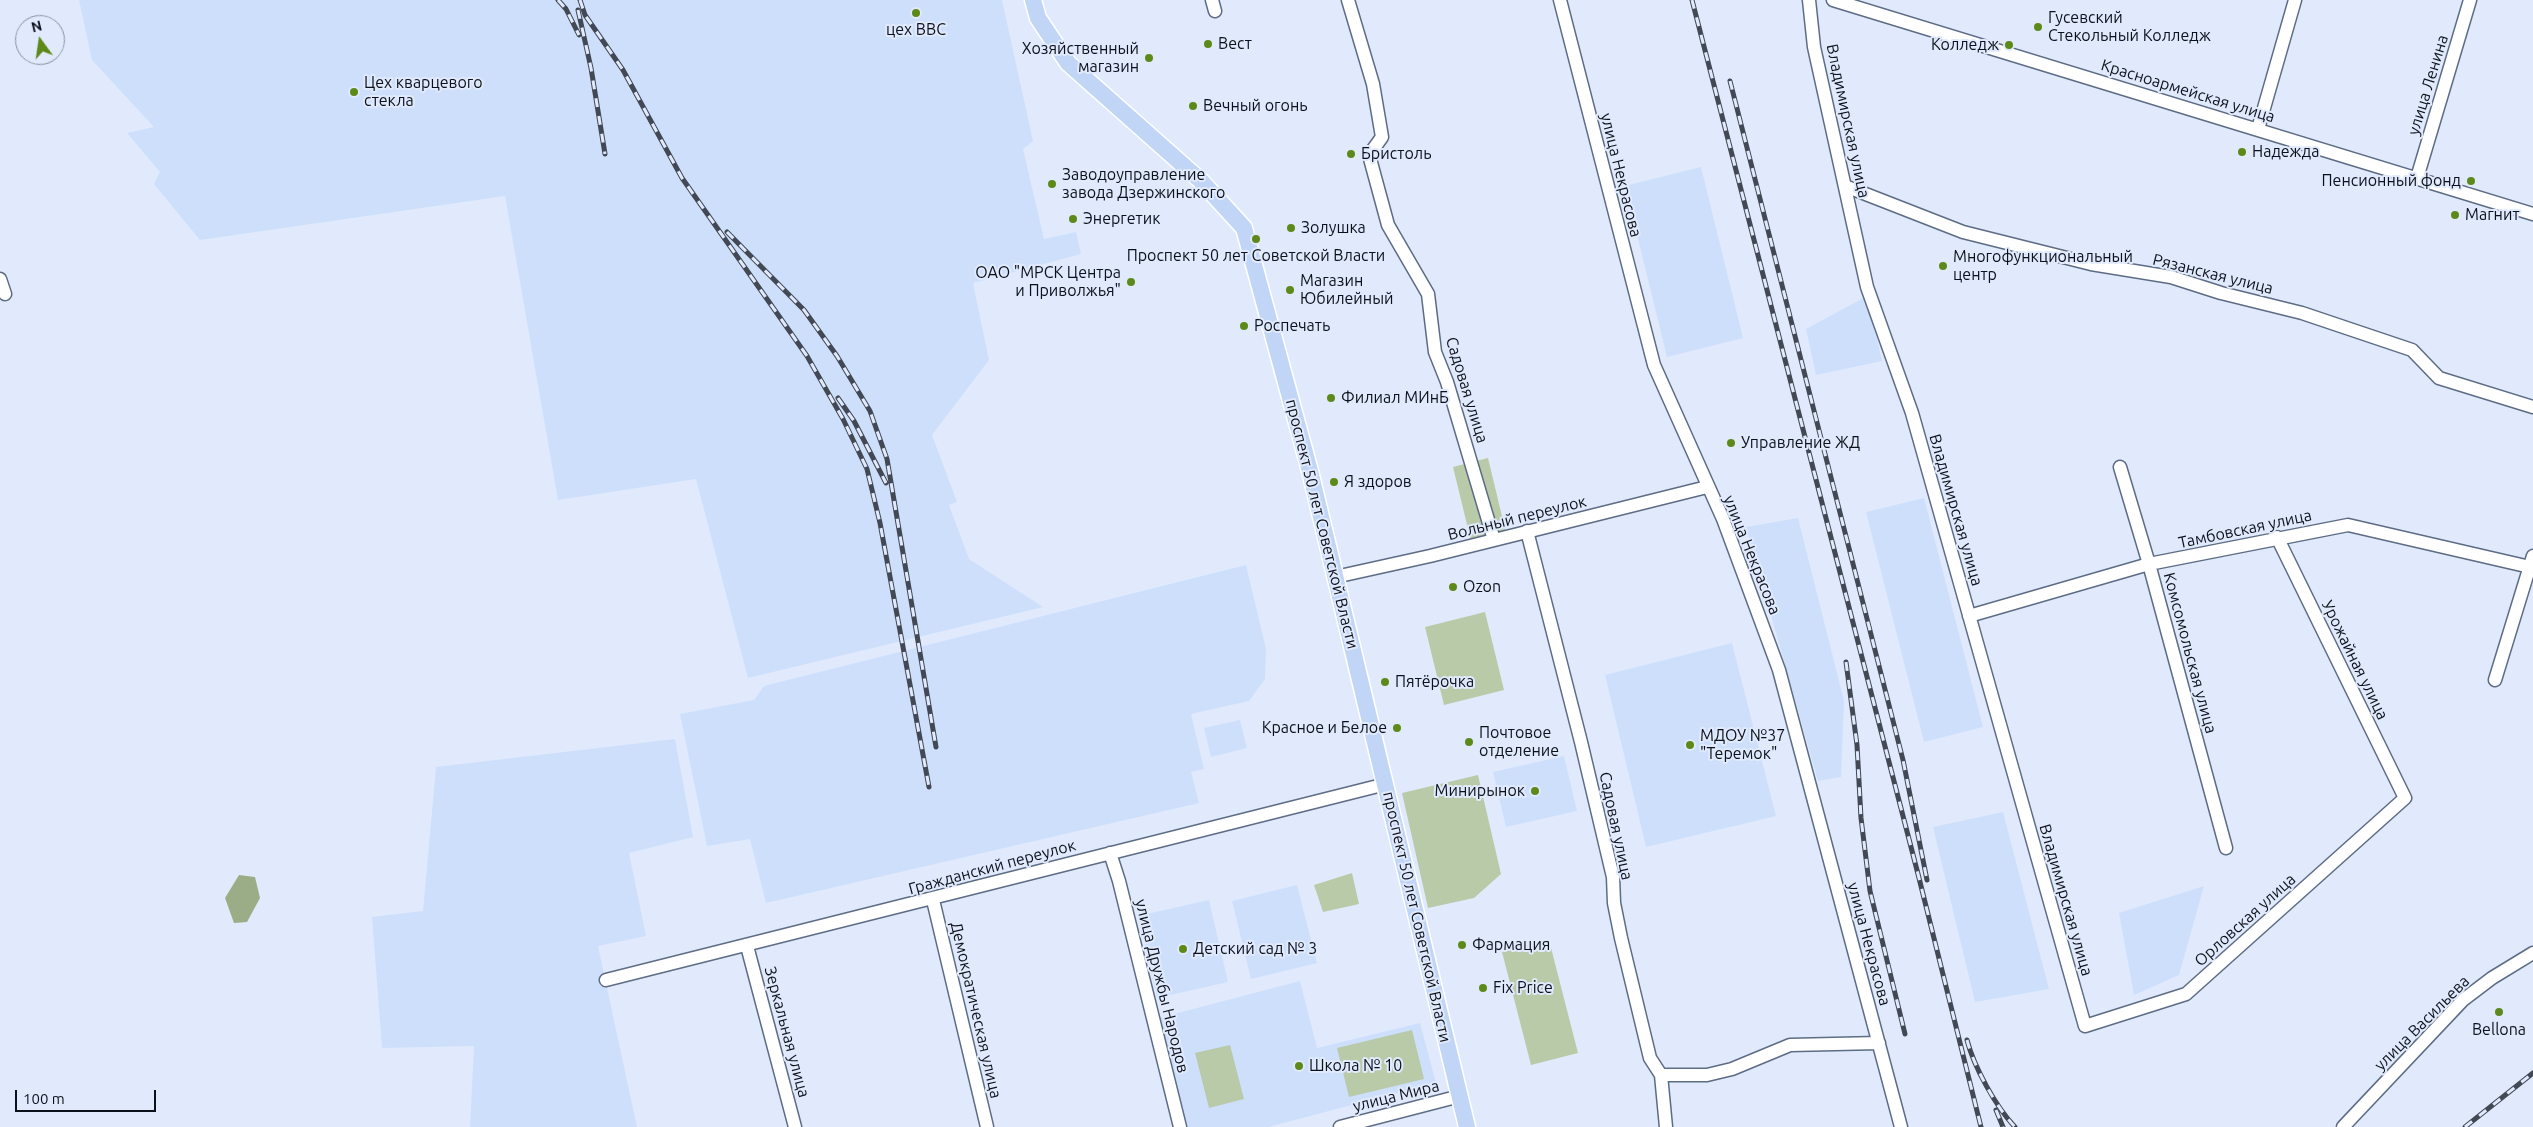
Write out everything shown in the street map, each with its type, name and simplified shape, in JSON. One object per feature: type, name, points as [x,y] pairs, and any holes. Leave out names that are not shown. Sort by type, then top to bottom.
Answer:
[{"type":"main road","name":"проспект 50 лет Советской Власти","points":[[1033,0],[1038,18],[1068,63],[1202,181],[1244,228],[1308,462],[1467,1127]]},
{"type":"street","name":"Садовая улица","points":[[1348,0],[1373,84],[1382,137],[1369,155],[1388,225],[1428,294],[1435,352],[1494,540]]},
{"type":"street","name":"улица Некрасова","points":[[1560,0],[1654,365],[1723,519],[1779,670],[1901,1127]]},
{"type":"street","name":"Владимирская улица","points":[[1809,0],[1814,47],[1867,287],[1912,414],[2085,1026]]},
{"type":"street","name":"Красноармейская улица","points":[[1833,0],[2533,214]]},
{"type":"street","points":[[2258,129],[2295,0]]},
{"type":"street","name":"улица Ленина","points":[[2417,178],[2470,0]]},
{"type":"street","name":"Рязанская улица","points":[[1845,186],[1963,232],[2091,264],[2171,277],[2221,293],[2302,313],[2412,350],[2439,378],[2533,407]]},
{"type":"street","points":[[0,279],[5,294]]},
{"type":"street","name":"Комсомольская улица","points":[[2120,467],[2149,564],[2226,848]]},
{"type":"street","name":"Вольный переулок","points":[[1335,577],[1708,487]]},
{"type":"street","name":"Тамбовская улица","points":[[1969,616],[2149,564],[2277,537],[2348,525],[2531,562]]},
{"type":"street","name":"Садовая улица","points":[[1527,531],[1586,762],[1613,877],[1621,938],[1650,1058],[1661,1075],[1666,1127]]},
{"type":"street","name":"Урожайная улица","points":[[2277,537],[2405,798]]},
{"type":"street","points":[[2495,680],[2531,562]]},
{"type":"street","name":"Гражданский переулок","points":[[606,980],[933,900],[1110,853],[1386,784]]},
{"type":"street","name":"Орловская улица","points":[[2085,1026],[2186,994],[2405,798]]},
{"type":"street","name":"улица Дружбы Народов","points":[[1110,853],[1119,881],[1180,1127]]},
{"type":"street","name":"Демократическая улица","points":[[933,900],[987,1127]]},
{"type":"street","name":"Зеркальная улица","points":[[747,946],[795,1127]]},
{"type":"street","name":"улица Васильева","points":[[2343,1127],[2463,1000],[2492,978],[2533,953]]},
{"type":"street","points":[[1661,1075],[1707,1075],[1732,1069],[1790,1045],[1879,1043]]},
{"type":"street","name":"улица Мира","points":[[1340,1127],[1460,1096]]},
{"type":"shaded area","points":[[79,0],[1002,0],[1033,141],[1023,149],[1044,239],[1076,232],[1081,254],[973,283],[989,360],[932,435],[957,502],[949,505],[969,559],[1043,607],[748,678],[696,479],[558,500],[505,196],[200,240],[154,184],[160,172],[127,133],[154,127],[92,60]]},
{"type":"shaded area","points":[[1701,167],[1743,338],[1667,357],[1625,186]]},
{"type":"shaded area","points":[[1867,296],[1882,361],[1816,375],[1806,329]]},
{"type":"shaded area","points":[[1488,458],[1506,533],[1471,541],[1453,467]]},
{"type":"shaded area","points":[[1924,498],[1983,727],[1924,742],[1866,512]]},
{"type":"shaded area","points":[[1798,518],[1844,701],[1841,777],[1818,781],[1746,527]]},
{"type":"shaded area","points":[[1246,565],[1266,649],[1265,679],[1249,701],[1191,714],[1204,769],[1191,772],[1199,803],[766,903],[750,839],[707,846],[680,714],[754,700],[764,686]]},
{"type":"shaded area","points":[[1485,612],[1504,690],[1444,705],[1425,627]]},
{"type":"shaded area","name":"МДОУ №37 \"Теремок\"","points":[[1732,643],[1776,816],[1646,847],[1605,675]]},
{"type":"shaded area","points":[[1240,720],[1247,748],[1211,757],[1204,728]]},
{"type":"shaded area","points":[[675,739],[693,837],[629,853],[646,936],[598,946],[637,1127],[470,1127],[474,1046],[382,1048],[372,917],[423,911],[436,767]]},
{"type":"shaded area","name":"Минирынок","points":[[1564,756],[1577,811],[1506,827],[1493,772]]},
{"type":"shaded area","points":[[1478,775],[1501,874],[1474,898],[1428,908],[1402,793]]},
{"type":"shaded area","points":[[2003,812],[2049,989],[1975,1002],[1933,827]]},
{"type":"shaded area","points":[[1352,873],[1359,904],[1323,912],[1314,885]]},
{"type":"shaded area","points":[[239,875],[255,877],[260,898],[247,922],[234,923],[225,898]]},
{"type":"shaded area","points":[[1297,885],[1317,963],[1251,979],[1232,901]]},
{"type":"shaded area","points":[[2204,886],[2179,975],[2134,995],[2119,913]]},
{"type":"shaded area","name":"Детский сад № 3","points":[[1209,900],[1228,982],[1157,998],[1138,916]]},
{"type":"shaded area","points":[[1549,940],[1578,1053],[1531,1065],[1502,952]]},
{"type":"shaded area","name":"Школа № 10","points":[[1300,981],[1317,1048],[1420,1023],[1436,1083],[1268,1127],[1182,1127],[1155,1019]]},
{"type":"shaded area","points":[[1412,1030],[1424,1079],[1349,1097],[1337,1048]]},
{"type":"shaded area","points":[[1230,1045],[1244,1099],[1209,1108],[1195,1053]]},
{"type":"railway","points":[[558,0],[566,9],[579,35]]},
{"type":"railway","points":[[580,0],[585,15],[623,70],[682,178],[807,356],[843,419],[867,469],[880,523],[929,787]]},
{"type":"railway","points":[[1692,0],[1918,874],[1981,1127]]},
{"type":"railway","points":[[578,10],[591,68],[605,154]]},
{"type":"railway","points":[[1730,81],[1903,760],[1927,880]]},
{"type":"railway","points":[[727,232],[804,310],[837,356],[870,411],[887,459],[936,747]]},
{"type":"railway","points":[[838,398],[854,421],[886,483]]},
{"type":"railway","points":[[1846,662],[1857,745],[1861,818],[1870,891],[1905,1034]]},
{"type":"railway","points":[[1967,1040],[1986,1086],[2000,1109],[2015,1127]]},
{"type":"railway","points":[[2465,1127],[2533,1073]]},
{"type":"railway","points":[[1996,1110],[2003,1127]]},
{"type":"place","name":"цех ВВС","points":[[916,13]]},
{"type":"place","name":"Гусевский Стекольный Колледж","points":[[2038,27]]},
{"type":"place","name":"Вест","points":[[1208,44]]},
{"type":"place","name":"Колледж","points":[[2009,45]]},
{"type":"place","name":"Хозяйственный магазин","points":[[1149,58]]},
{"type":"place","name":"Цех кварцевого стекла","points":[[354,92]]},
{"type":"place","name":"Вечный огонь","points":[[1193,106]]},
{"type":"place","name":"Надежда","points":[[2242,152]]},
{"type":"place","name":"Бристоль","points":[[1351,154]]},
{"type":"place","name":"Пенсионный фонд","points":[[2471,181]]},
{"type":"place","name":"Заводоуправление завода Дзержинского","points":[[1052,184]]},
{"type":"place","name":"Магнит","points":[[2455,215]]},
{"type":"place","name":"Энергетик","points":[[1073,219]]},
{"type":"place","name":"Золушка","points":[[1291,228]]},
{"type":"place","name":"Проспект 50 лет Советской Власти","points":[[1256,239]]},
{"type":"place","name":"Многофункциональный центр","points":[[1943,266]]},
{"type":"place","name":"ОАО \"МРСК Центра и Приволжья\"","points":[[1131,282]]},
{"type":"place","name":"Магазин Юбилейный","points":[[1290,290]]},
{"type":"place","name":"Роспечать","points":[[1244,326]]},
{"type":"place","name":"Филиал МИнБ","points":[[1331,398]]},
{"type":"place","name":"Управление ЖД","points":[[1731,443]]},
{"type":"place","name":"Я здоров","points":[[1334,482]]},
{"type":"place","name":"Ozon","points":[[1453,587]]},
{"type":"place","name":"Пятёрочка","points":[[1385,682]]},
{"type":"place","name":"Красное и Белое","points":[[1397,728]]},
{"type":"place","name":"Почтовое отделение","points":[[1469,742]]},
{"type":"place","name":"МДОУ №37 \"Теремок\"","points":[[1690,745]]},
{"type":"place","name":"Минирынок","points":[[1535,791]]},
{"type":"place","name":"Фармация","points":[[1462,945]]},
{"type":"place","name":"Детский сад № 3","points":[[1183,949]]},
{"type":"place","name":"Fix Price","points":[[1483,988]]},
{"type":"place","name":"Bellona","points":[[2499,1012]]},
{"type":"place","name":"Школа № 10","points":[[1299,1066]]}]
